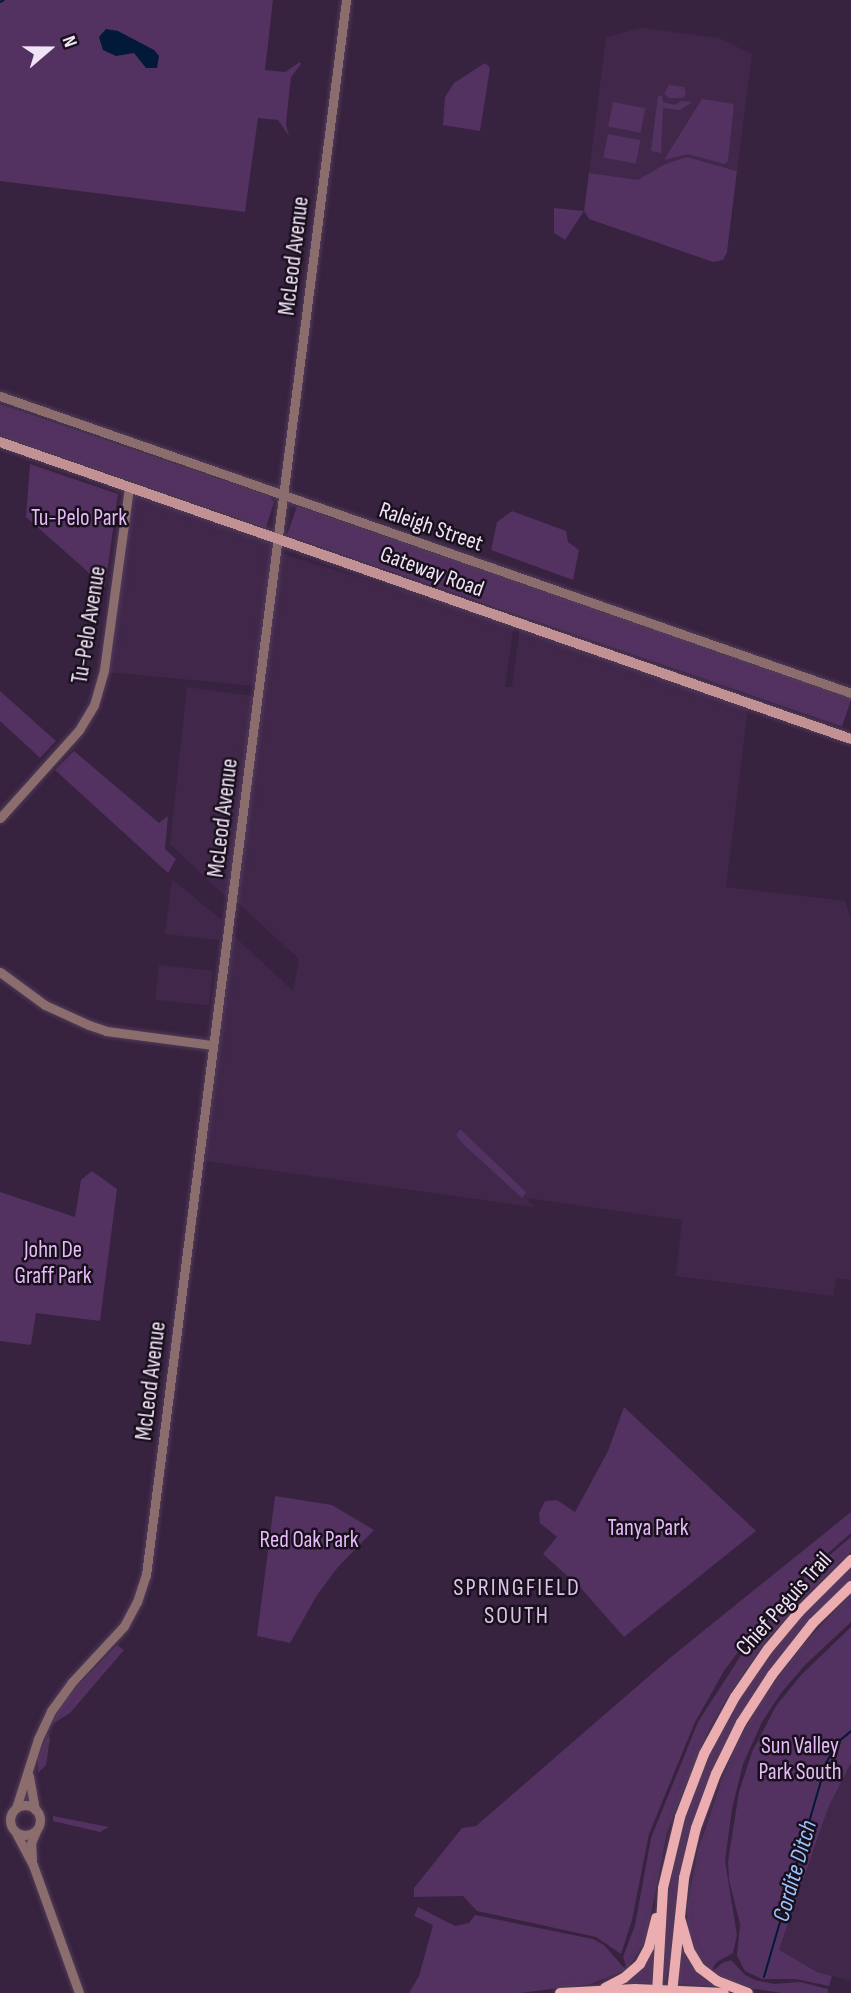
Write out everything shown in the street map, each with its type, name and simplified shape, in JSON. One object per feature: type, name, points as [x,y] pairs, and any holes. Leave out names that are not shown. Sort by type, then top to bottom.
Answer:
[{"type":"main road","name":"Gateway Road","points":[[0,442],[851,739]]},
{"type":"main road","name":"Chief Peguis Trail","points":[[657,1991],[663,1888],[686,1800],[726,1711],[783,1630],[851,1560]]},
{"type":"main road","name":"Chief Peguis Trail","points":[[672,1991],[678,1910],[696,1828],[713,1781],[736,1731],[785,1656],[851,1586]]},
{"type":"main road","points":[[596,1990],[624,1978],[642,1961],[652,1940],[663,1888]]},
{"type":"main road","points":[[678,1910],[688,1947],[696,1964],[713,1979],[748,1993]]},
{"type":"main road","points":[[560,1993],[596,1990],[724,1993]]},
{"type":"street","name":"McLeod Avenue","points":[[15,1809],[38,1739],[51,1712],[72,1682],[117,1635],[138,1602],[146,1575],[346,0]]},
{"type":"street","name":"Raleigh Street","points":[[0,396],[851,693]]},
{"type":"street","name":"Tu-Pelo Avenue","points":[[0,818],[79,730],[94,705],[104,670],[129,487]]},
{"type":"street","points":[[0,972],[37,1000],[106,1031],[213,1045]]},
{"type":"street","points":[[28,1775],[41,1819],[31,1843],[33,1865]]},
{"type":"street","points":[[0,1811],[26,1805],[36,1809]]},
{"type":"street","points":[[15,1809],[10,1821],[33,1865],[79,1993]]},
{"type":"street","points":[[0,1820],[15,1831],[27,1835],[36,1831]]},
{"type":"shaded area","points":[[642,28],[719,38],[752,54],[737,171],[687,157],[665,164],[638,181],[589,173],[606,37]]},
{"type":"shaded area","points":[[133,492],[273,544],[254,686],[108,672]]},
{"type":"shaded area","points":[[279,553],[514,624],[505,687],[512,687],[520,627],[748,707],[726,887],[845,901],[851,920],[851,1280],[836,1278],[833,1296],[676,1276],[682,1220],[526,1198],[534,1207],[204,1161],[233,935],[293,991],[299,959],[237,902]]},
{"type":"shaded area","points":[[187,687],[253,696],[228,899],[170,844]]},
{"type":"shaded area","points":[[172,879],[222,920],[219,940],[165,934]]},
{"type":"shaded area","points":[[159,965],[213,971],[209,1005],[155,1000]]},
{"type":"shaded area","points":[[851,1763],[851,1981],[817,1972],[779,1951],[828,1808]]},
{"type":"green space","points":[[0,0],[273,0],[265,70],[285,72],[300,62],[301,64],[291,77],[286,124],[289,136],[278,120],[258,118],[245,212],[0,181]]},
{"type":"green space","points":[[485,63],[490,68],[480,131],[443,125],[445,97],[454,83]]},
{"type":"green space","points":[[669,85],[684,87],[686,94],[683,98],[669,98],[664,94]]},
{"type":"green space","points":[[658,96],[662,96],[663,102],[675,105],[681,101],[692,102],[680,110],[663,108],[661,153],[651,151]]},
{"type":"green space","points":[[702,99],[734,104],[728,161],[724,164],[688,154],[664,160]]},
{"type":"green space","points":[[613,102],[645,108],[641,133],[608,127]]},
{"type":"green space","points":[[608,134],[640,140],[636,164],[603,158]]},
{"type":"green space","points":[[687,157],[737,171],[727,252],[723,260],[713,262],[589,219],[584,211],[589,173],[638,180],[665,164]]},
{"type":"green space","points":[[554,208],[584,211],[565,240],[554,233]]},
{"type":"green space","points":[[0,404],[269,496],[274,502],[266,528],[0,436]]},
{"type":"green space","name":"Tu-Pelo Park","points":[[30,464],[118,494],[105,587],[26,517]]},
{"type":"green space","points":[[297,506],[851,697],[842,726],[287,535]]},
{"type":"green space","points":[[512,511],[566,531],[568,542],[579,550],[573,580],[491,550],[497,522]]},
{"type":"green space","points":[[0,691],[56,741],[40,758],[0,721]]},
{"type":"green space","points":[[74,751],[159,823],[168,816],[165,849],[176,859],[168,873],[55,770]]},
{"type":"green space","points":[[460,1129],[526,1192],[522,1198],[463,1144],[456,1135]]},
{"type":"green space","name":"John De Graff Park","points":[[92,1171],[117,1189],[100,1321],[36,1313],[31,1345],[0,1341],[0,1192],[75,1217],[81,1180]]},
{"type":"green space","name":"Tanya Park","points":[[624,1407],[756,1531],[624,1637],[579,1586],[563,1597],[574,1582],[543,1554],[557,1537],[540,1523],[539,1513],[545,1501],[557,1500],[575,1512],[608,1451]]},
{"type":"green space","name":"Red Oak Park","points":[[275,1496],[332,1505],[374,1530],[338,1567],[317,1595],[290,1643],[257,1636]]},
{"type":"green space","points":[[851,1512],[851,1533],[795,1582],[764,1617],[724,1671],[695,1722],[649,1834],[632,1920],[621,1954],[596,1937],[477,1911],[463,1896],[414,1897],[414,1888],[462,1828],[476,1826],[671,1657]]},
{"type":"green space","points":[[851,1537],[851,1552],[801,1600],[763,1645],[726,1699],[707,1733],[667,1832],[646,1940],[627,1969],[623,1957],[635,1925],[651,1838],[698,1722],[758,1629],[811,1571]]},
{"type":"green space","points":[[851,1565],[851,1581],[739,1720],[678,1887],[669,1968],[665,1981],[661,1981],[666,1910],[674,1865],[686,1810],[702,1770],[740,1695],[786,1632]]},
{"type":"green space","points":[[851,1594],[851,1622],[805,1665],[781,1693],[762,1722],[743,1764],[732,1809],[725,1861],[737,1935],[733,1953],[717,1962],[710,1972],[698,1959],[688,1933],[687,1907],[698,1850],[721,1782],[737,1743],[762,1699],[801,1647]]},
{"type":"green space","name":"Sun Valley Park South","points":[[851,1627],[851,1763],[828,1808],[779,1950],[817,1972],[832,1976],[829,1986],[796,1979],[762,1979],[745,1971],[737,1956],[740,1924],[729,1880],[728,1861],[739,1792],[752,1752],[776,1706],[801,1675]]},
{"type":"green space","points":[[117,1645],[124,1650],[70,1713],[51,1725],[62,1702]]},
{"type":"green space","points":[[48,1733],[50,1739],[46,1765],[38,1773],[38,1758]]},
{"type":"green space","points":[[53,1816],[109,1827],[100,1832],[53,1821]]},
{"type":"green space","points":[[418,1907],[455,1926],[469,1923],[475,1915],[593,1939],[604,1945],[626,1970],[591,1984],[520,1993],[409,1993],[419,1976],[433,1925],[414,1916]]},
{"type":"green space","points":[[680,1932],[716,1986],[677,1984]]},
{"type":"green space","points":[[654,1952],[652,1983],[625,1984],[644,1964]]},
{"type":"green space","points":[[731,1960],[745,1975],[755,1980],[774,1984],[800,1982],[828,1989],[828,1993],[782,1993],[749,1988],[711,1973],[722,1963]]},
{"type":"water","points":[[106,29],[118,31],[154,50],[159,56],[157,68],[146,68],[134,53],[116,56],[103,50],[99,37]]},
{"type":"waterway","points":[[0,2],[4,0]]},
{"type":"waterway","name":"Cordite Ditch","points":[[764,1977],[826,1763],[838,1742],[851,1731]]},
{"type":"district","name":"SPRINGFIELD SOUTH","points":[[517,1602]]}]
